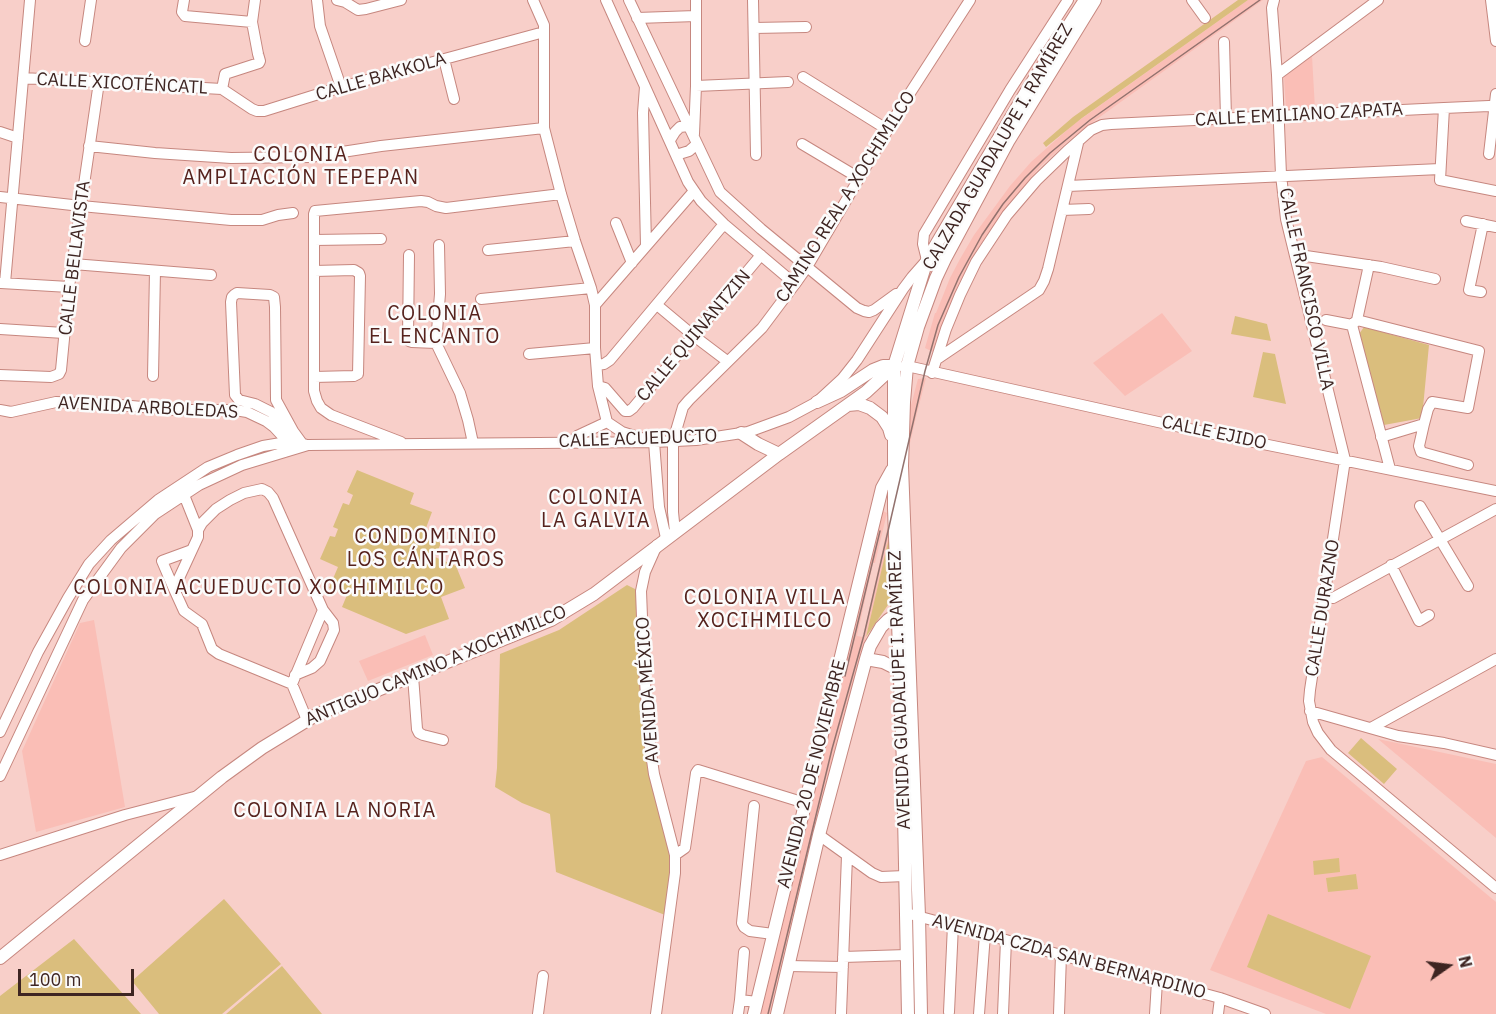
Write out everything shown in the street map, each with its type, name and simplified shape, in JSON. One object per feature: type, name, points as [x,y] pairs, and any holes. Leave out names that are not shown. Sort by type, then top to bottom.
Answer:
[{"type":"main road","name":"CALZADA GUADALUPE I. RAMÍREZ","points":[[894,366],[927,261],[1026,92],[1085,0]]},
{"type":"main road","name":"CALZADA GUADALUPE I. RAMÍREZ","points":[[907,366],[920,321],[945,259],[1009,140],[1095,0]]},
{"type":"main road","points":[[817,402],[841,391],[883,366],[907,366]]},
{"type":"main road","name":"AVENIDA GUADALUPE I. RAMÍREZ","points":[[894,366],[894,508],[919,915],[921,1014]]},
{"type":"main road","name":"ANTIGUO CAMINO A XOCHIMILCO","points":[[0,958],[198,796],[262,748],[316,715],[551,620],[594,594],[779,454],[866,392],[894,366]]},
{"type":"main road","name":"AVENIDA GUADALUPE I. RAMÍREZ","points":[[907,366],[902,449],[900,670],[908,1014]]},
{"type":"main road","points":[[848,405],[859,404],[870,408],[882,417],[893,440]]},
{"type":"main road","points":[[741,433],[779,454]]},
{"type":"main road","name":"AVENIDA 20 DE NOVIEMBRE","points":[[756,1008],[882,488],[894,467]]},
{"type":"main road","name":"AVENIDA 20 DE NOVIEMBRE","points":[[777,1014],[819,835],[866,659],[881,627],[902,611]]},
{"type":"main road","points":[[866,659],[883,662],[900,670]]},
{"type":"street","points":[[30,0],[13,198],[3,283],[69,287]]},
{"type":"street","points":[[85,41],[90,0]]},
{"type":"street","points":[[184,0],[182,12],[185,16],[252,22]]},
{"type":"street","points":[[222,89],[225,74],[260,61],[252,22],[255,0]]},
{"type":"street","points":[[317,0],[320,26],[341,87]]},
{"type":"street","points":[[337,0],[358,10],[401,0]]},
{"type":"street","points":[[533,0],[542,19],[544,32],[544,128],[561,194],[595,305],[598,386],[607,422],[622,432],[654,442],[659,507],[666,538]]},
{"type":"street","points":[[606,0],[694,191],[724,224],[795,284]]},
{"type":"street","points":[[629,0],[720,192],[857,308],[868,312],[874,310],[903,289]]},
{"type":"street","points":[[676,155],[689,151],[695,141],[696,0]]},
{"type":"street","points":[[753,0],[756,154]]},
{"type":"street","name":"CAMINO REAL A XOCHIMILCO","points":[[666,538],[673,512],[673,441],[683,407],[762,328],[807,267],[888,130],[970,0]]},
{"type":"street","points":[[927,261],[923,243],[924,234],[1010,90],[1068,0]]},
{"type":"street","points":[[1192,0],[1205,18]]},
{"type":"street","points":[[1277,75],[1378,0]]},
{"type":"street","points":[[1491,0],[1496,41]]},
{"type":"street","name":"CALLE FRANCISCO VILLA","points":[[1273,4],[1281,175],[1286,219],[1346,460]]},
{"type":"street","points":[[637,18],[696,16]]},
{"type":"street","points":[[754,28],[806,27]]},
{"type":"street","name":"CALLE BAKKOLA","points":[[222,89],[252,109],[264,111],[341,87],[544,32]]},
{"type":"street","points":[[1224,42],[1226,118]]},
{"type":"street","points":[[444,59],[453,99]]},
{"type":"street","points":[[803,77],[888,130]]},
{"type":"street","name":"CALLE XICOTÉNCATL","points":[[23,78],[222,89]]},
{"type":"street","name":"CALLE BELLAVISTA","points":[[0,375],[51,377],[59,374],[61,370],[69,287],[99,82]]},
{"type":"street","points":[[696,86],[788,82]]},
{"type":"street","points":[[645,87],[643,113],[646,246]]},
{"type":"street","points":[[1489,154],[1496,94]]},
{"type":"street","name":"CALLE EMILIANO ZAPATA","points":[[1078,142],[1091,130],[1102,125],[1495,107]]},
{"type":"street","points":[[1444,108],[1440,180],[1496,191]]},
{"type":"street","points":[[670,140],[680,127],[688,126]]},
{"type":"street","points":[[89,146],[231,158],[310,157],[381,146],[544,128]]},
{"type":"street","points":[[0,132],[18,138]]},
{"type":"street","points":[[936,360],[1039,290],[1048,269],[1078,142]]},
{"type":"street","points":[[932,373],[946,329],[976,262],[1007,215],[1036,181],[1078,142]]},
{"type":"street","points":[[802,144],[859,178]]},
{"type":"street","points":[[1068,186],[1440,169]]},
{"type":"street","points":[[595,305],[694,191]]},
{"type":"street","points":[[407,444],[331,415],[321,408],[317,401],[314,377],[315,211],[421,201],[446,208],[561,194]]},
{"type":"street","points":[[0,197],[231,220],[262,220],[293,213]]},
{"type":"street","points":[[1062,210],[1089,208]]},
{"type":"street","points":[[1466,221],[1496,227]]},
{"type":"street","points":[[616,223],[632,263]]},
{"type":"street","points":[[597,365],[610,360],[724,224]]},
{"type":"street","points":[[1470,290],[1483,224]]},
{"type":"street","points":[[314,240],[381,239]]},
{"type":"street","points":[[488,250],[575,241]]},
{"type":"street","points":[[439,245],[440,294],[436,343],[460,393],[473,443]]},
{"type":"street","points":[[409,255],[408,341],[436,343]]},
{"type":"street","name":"CALLE QUINANTZIN","points":[[598,386],[605,388],[624,411],[633,408],[761,255]]},
{"type":"street","points":[[1306,256],[1369,265],[1435,279]]},
{"type":"street","name":"CALLE ACUEDUCTO","points":[[1,726],[38,652],[89,564],[111,540],[158,500],[208,467],[263,446],[297,442],[407,444],[654,442],[696,440],[741,433],[789,417],[817,402],[842,379],[903,289],[927,261]]},
{"type":"street","points":[[73,264],[211,275]]},
{"type":"street","points":[[1369,265],[1355,323],[1390,470]]},
{"type":"street","points":[[314,271],[354,270],[360,273],[358,374],[314,377]]},
{"type":"street","points":[[153,376],[155,271]]},
{"type":"street","points":[[481,299],[591,288]]},
{"type":"street","points":[[234,294],[274,297],[276,400],[297,442],[271,412],[255,404],[239,400],[235,395],[231,302],[234,294]]},
{"type":"street","points":[[657,305],[727,361]]},
{"type":"street","points":[[1326,320],[1355,323],[1479,351],[1468,408],[1432,402],[1428,409],[1419,446],[1421,452],[1468,465]]},
{"type":"street","points":[[0,329],[64,333]]},
{"type":"street","points":[[529,354],[595,348]]},
{"type":"street","name":"CALLE EJIDO","points":[[907,366],[1194,430],[1496,491]]},
{"type":"street","name":"AVENIDA ARBOLEDAS","points":[[0,410],[10,412],[56,402],[176,410],[235,410],[248,412],[266,421],[297,442]]},
{"type":"street","points":[[573,442],[578,436],[607,422]]},
{"type":"street","points":[[1381,437],[1424,424]]},
{"type":"street","name":"CALLE ACUEDUCTO","points":[[0,776],[88,591],[121,548],[156,514],[199,485],[297,442]]},
{"type":"street","name":"CALLE DURAZNO","points":[[1346,460],[1310,690],[1309,701],[1313,722],[1330,750],[1496,888]]},
{"type":"street","points":[[198,530],[209,515],[230,500],[262,489],[273,498],[323,610],[333,623],[334,630],[320,661],[293,680]]},
{"type":"street","points":[[174,589],[198,537],[198,530],[184,495]]},
{"type":"street","points":[[1420,506],[1468,586]]},
{"type":"street","points":[[1325,597],[1333,598],[1496,509]]},
{"type":"street","name":"AVENIDA MÉXICO","points":[[656,1014],[675,873],[675,855],[654,774],[650,746],[641,591],[645,572],[666,538]]},
{"type":"street","points":[[192,550],[162,561],[184,611],[202,624],[213,649],[219,654],[293,680]]},
{"type":"street","points":[[1391,565],[1419,621],[1429,615]]},
{"type":"street","points":[[307,720],[293,680],[323,610]]},
{"type":"street","points":[[1371,728],[1496,659]]},
{"type":"street","points":[[413,676],[417,729],[423,735],[443,740]]},
{"type":"street","points":[[1310,711],[1398,736],[1444,743],[1496,755]]},
{"type":"street","points":[[14,746],[1,726],[27,718]]},
{"type":"street","points":[[675,855],[685,848],[698,770],[805,803]]},
{"type":"street","points":[[0,855],[125,814],[198,796]]},
{"type":"street","points":[[754,806],[742,923],[750,931],[773,934]]},
{"type":"street","points":[[819,835],[872,873],[881,877],[905,876]]},
{"type":"street","points":[[0,849],[14,850]]},
{"type":"street","points":[[841,1014],[847,856]]},
{"type":"street","name":"AVENIDA CZDA SAN BERNARDINO","points":[[906,913],[1220,998],[1265,1014]]},
{"type":"street","points":[[949,1012],[953,925]]},
{"type":"street","points":[[979,1014],[985,934]]},
{"type":"street","points":[[1003,1014],[1006,940]]},
{"type":"street","points":[[738,1014],[744,952]]},
{"type":"street","points":[[789,966],[907,955]]},
{"type":"street","points":[[1059,1014],[1062,956]]},
{"type":"street","points":[[538,1014],[543,976]]},
{"type":"street","points":[[1155,1014],[1157,981]]},
{"type":"street","points":[[1218,1014],[1220,998]]},
{"type":"street","points":[[740,1000],[756,1008]]},
{"type":"shaded area","points":[[1238,0],[1248,0],[1082,118],[1046,147],[1043,143],[1073,117]]},
{"type":"shaded area","points":[[1248,0],[1263,0],[1090,124],[1041,166],[1006,207],[978,248],[958,286],[933,352],[925,348],[935,313],[960,259],[974,235],[1031,162],[1074,124]]},
{"type":"shaded area","points":[[1312,56],[1315,109],[1286,110],[1284,77]]},
{"type":"shaded area","points":[[1162,313],[1192,351],[1125,396],[1093,363]]},
{"type":"shaded area","points":[[1235,316],[1267,324],[1271,341],[1231,334]]},
{"type":"shaded area","points":[[1364,327],[1429,345],[1422,418],[1384,425],[1359,334]]},
{"type":"shaded area","points":[[1263,352],[1275,354],[1286,404],[1253,397]]},
{"type":"shaded area","points":[[926,378],[910,443],[907,420],[918,379]]},
{"type":"shaded area","points":[[357,470],[414,493],[410,504],[432,512],[423,536],[441,543],[435,557],[456,566],[465,588],[441,597],[449,619],[406,634],[342,607],[347,595],[329,588],[338,567],[320,559],[330,536],[335,537],[338,529],[333,527],[343,503],[349,505],[353,495],[347,492]]},
{"type":"shaded area","points":[[883,511],[887,513],[857,636],[863,637],[888,525],[892,528],[866,637],[838,737],[770,1014],[761,1014],[823,760],[846,655]]},
{"type":"shaded area","points":[[891,529],[892,598],[866,637]]},
{"type":"shaded area","points":[[627,585],[643,593],[651,748],[674,848],[665,915],[556,872],[550,814],[522,803],[495,787],[500,654],[559,630]]},
{"type":"shaded area","points":[[94,620],[125,807],[36,832],[22,751],[80,623]]},
{"type":"shaded area","points":[[425,635],[433,655],[368,681],[359,661]]},
{"type":"shaded area","points":[[1361,738],[1397,769],[1384,784],[1348,753]]},
{"type":"shaded area","points":[[1378,739],[1496,764],[1496,838]]},
{"type":"shaded area","points":[[1322,757],[1496,902],[1496,1014],[1326,1014],[1210,970],[1306,761]]},
{"type":"shaded area","points":[[1339,858],[1340,872],[1314,875],[1313,861]]},
{"type":"shaded area","points":[[1356,874],[1358,889],[1328,892],[1326,878]]},
{"type":"shaded area","points":[[224,899],[281,964],[222,1014],[159,1014],[132,981]]},
{"type":"shaded area","points":[[1268,914],[1371,956],[1350,1009],[1247,967]]},
{"type":"shaded area","points":[[74,939],[141,1014],[0,1014],[0,996]]},
{"type":"shaded area","points":[[282,966],[322,1014],[226,1014]]},
{"type":"tram line","points":[[768,1014],[832,749],[864,635],[925,371],[938,325],[959,277],[982,235],[1003,204],[1050,153],[1090,120],[1260,0]]},
{"type":"tram line","points":[[845,676],[880,531]]},
{"type":"district","name":"COLONIA AMPLIACIÓN TEPEPAN","points":[[301,166]]},
{"type":"district","name":"COLONIA EL ENCANTO","points":[[435,326]]},
{"type":"district","name":"COLONIA LA GALVIA","points":[[596,510]]},
{"type":"district","name":"CONDOMINIO LOS CÁNTAROS","points":[[426,548]]},
{"type":"district","name":"COLONIA ACUEDUCTO XOCHIMILCO","points":[[259,588]]},
{"type":"district","name":"COLONIA VILLA XOCIHMILCO","points":[[765,610]]},
{"type":"district","name":"COLONIA LA NORIA","points":[[335,811]]}]
